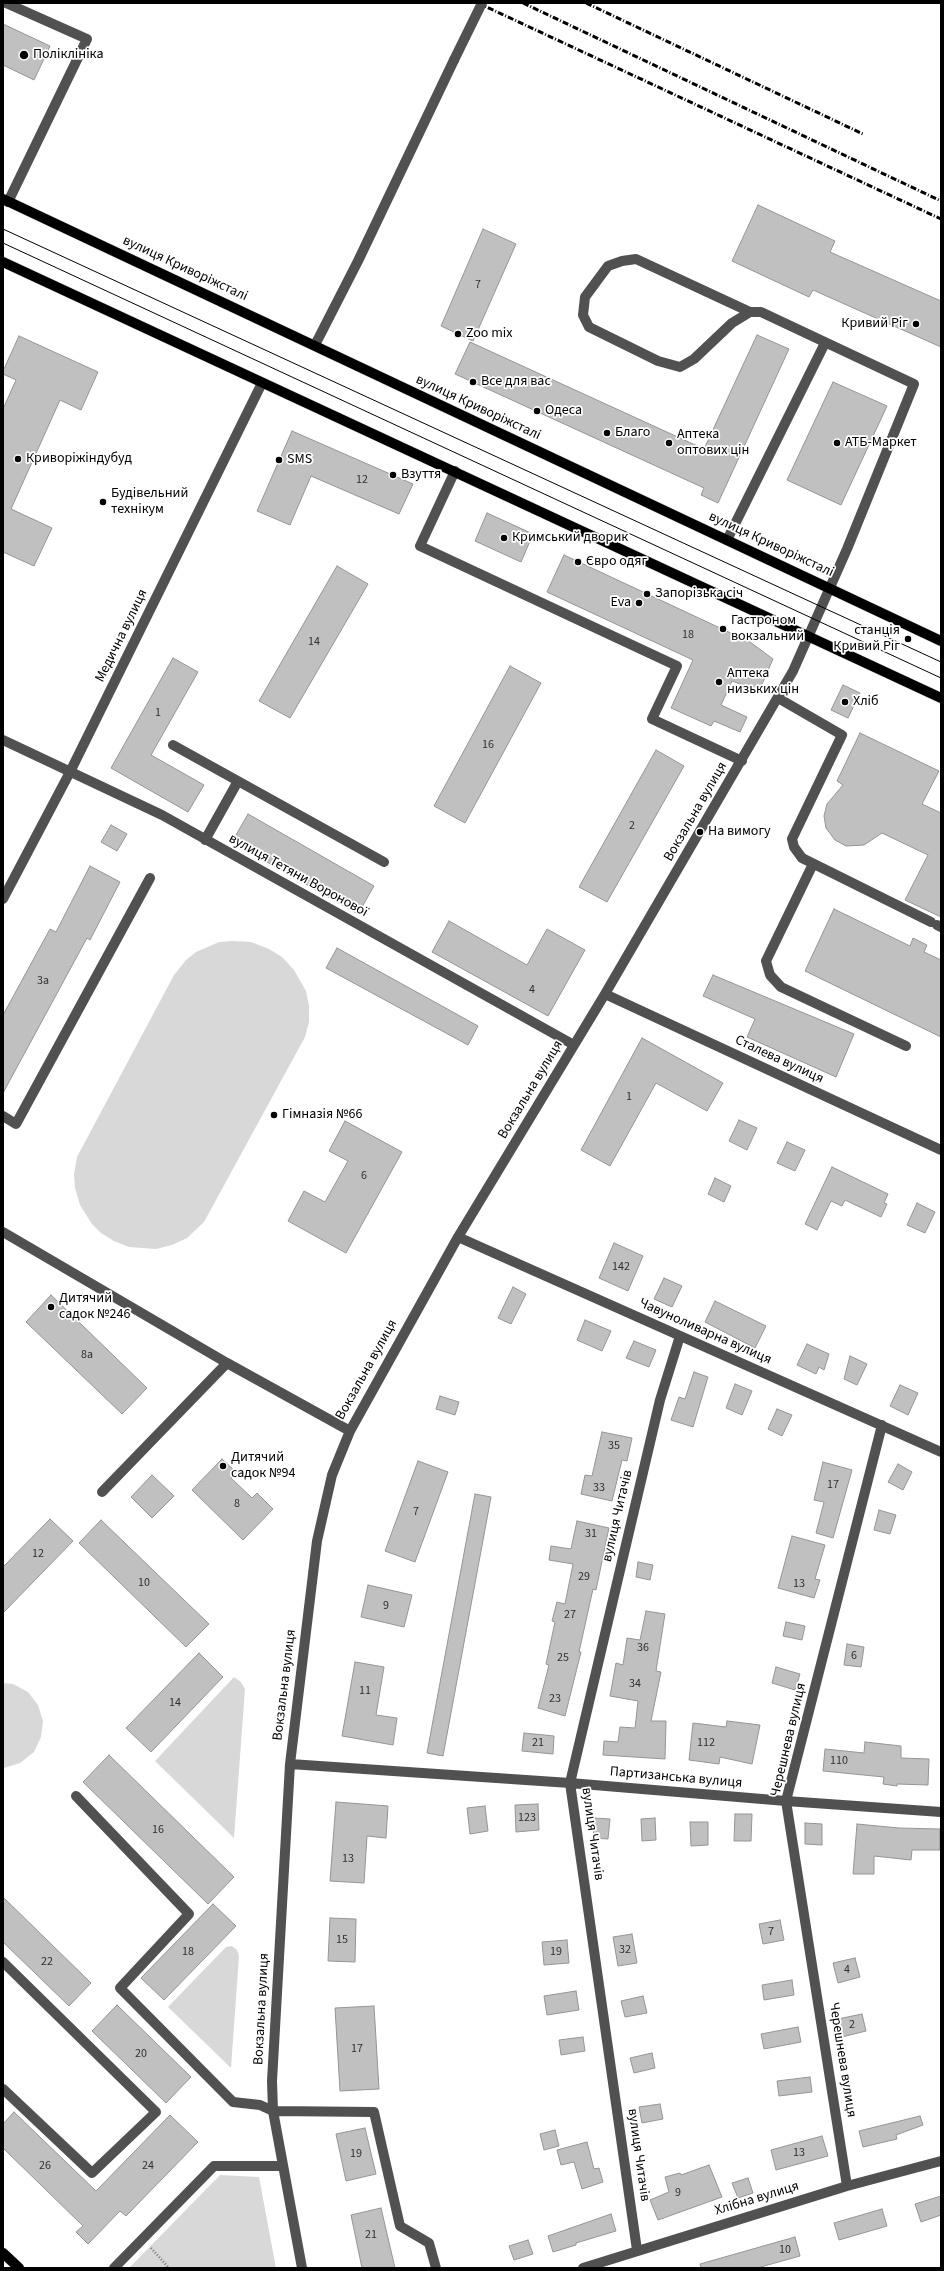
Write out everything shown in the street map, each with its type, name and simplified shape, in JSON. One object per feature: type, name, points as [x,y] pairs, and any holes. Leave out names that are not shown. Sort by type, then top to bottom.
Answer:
[{"type":"main road","name":"вулиця Криворіжсталі","points":[[5,201],[315,345],[941,641]]},
{"type":"main road","points":[[3,262],[941,698]]},
{"type":"main road","points":[[3,2253],[19,2268]]},
{"type":"street","points":[[5,201],[87,40],[6,3]]},
{"type":"street","points":[[315,345],[358,261],[482,3]]},
{"type":"street","points":[[727,540],[825,342],[761,312],[750,312],[636,259],[622,261],[608,266],[585,297],[583,316],[589,327],[658,361],[680,367],[694,359],[732,323],[750,312]]},
{"type":"street","name":"Вокзальна вулиця","points":[[302,2268],[273,2112],[272,2081],[290,1764],[317,1542],[332,1475],[350,1431],[458,1237],[605,994],[778,698],[793,671],[830,588],[914,384],[825,342]]},
{"type":"street","name":"Медична вулиця","points":[[3,899],[70,772],[262,383]]},
{"type":"street","points":[[455,471],[420,546],[677,666],[652,719],[742,761]]},
{"type":"street","points":[[778,698],[842,735],[792,840],[794,848],[802,858],[813,864],[936,924]]},
{"type":"street","name":"вулиця Тетяни Воронової","points":[[3,740],[162,815],[574,1046]]},
{"type":"street","points":[[173,745],[384,862]]},
{"type":"street","points":[[205,840],[238,781]]},
{"type":"street","points":[[813,864],[766,961],[770,975],[781,987],[906,1046]]},
{"type":"street","points":[[3,1116],[16,1124],[150,878]]},
{"type":"street","name":"Сталева вулиця","points":[[605,994],[941,1150]]},
{"type":"street","points":[[3,1232],[227,1363],[350,1431]]},
{"type":"street","name":"Чавуноливарна вулиця","points":[[458,1237],[941,1452]]},
{"type":"street","name":"вулиця Читачів","points":[[637,2250],[570,1783],[660,1400],[680,1336]]},
{"type":"street","points":[[102,1492],[227,1363]]},
{"type":"street","name":"Черешнева вулиця","points":[[847,2186],[786,1801],[882,1425]]},
{"type":"street","name":"Партизанська вулиця","points":[[290,1764],[570,1783],[941,1812]]},
{"type":"street","points":[[76,1796],[189,1914],[120,1988],[233,2102],[260,2105],[273,2112],[374,2112],[400,2226],[429,2243],[436,2268]]},
{"type":"street","points":[[3,1962],[156,2112],[92,2173],[3,2089]]},
{"type":"street","name":"Хлібна вулиця","points":[[589,2267],[637,2250],[847,2186],[941,2161]]},
{"type":"street","points":[[114,2268],[214,2166],[283,2166]]},
{"type":"path","points":[[143,2238],[169,2268]]},
{"type":"shaded area","points":[[219,942],[251,942],[269,949],[282,957],[294,970],[306,991],[309,1006],[309,1022],[305,1037],[204,1222],[187,1238],[172,1245],[156,1249],[129,1247],[114,1241],[101,1233],[92,1224],[80,1205],[75,1188],[74,1174],[77,1157],[174,975],[186,960],[196,952]]},
{"type":"shaded area","points":[[234,1677],[241,1682],[245,1689],[234,1838],[155,1761]]},
{"type":"shaded area","points":[[3,1683],[13,1684],[28,1692],[38,1705],[43,1721],[41,1737],[34,1752],[20,1763],[4,1768]]},
{"type":"shaded area","points":[[232,1946],[237,1950],[239,1956],[231,2068],[168,2007],[226,1947]]},
{"type":"shaded area","points":[[220,2175],[259,2177],[276,2268],[129,2268]]},
{"type":"building","name":"Поліклініка","points":[[3,24],[50,46],[34,80],[3,65]]},
{"type":"building","points":[[758,205],[835,241],[830,252],[941,301],[941,347],[813,290],[809,297],[732,261]]},
{"type":"building","points":[[483,229],[516,244],[473,341],[441,326]]},
{"type":"building","points":[[757,335],[789,349],[718,503],[701,495],[704,488],[455,374],[470,342],[704,449]]},
{"type":"building","name":"Криворіжіндубуд","points":[[19,336],[98,372],[81,410],[60,400],[11,509],[52,528],[34,566],[3,552],[3,409],[16,380],[3,374],[3,371]]},
{"type":"building","name":"АТБ-Маркет","points":[[833,382],[887,406],[841,505],[787,480]]},
{"type":"building","points":[[292,431],[413,484],[399,514],[311,476],[290,525],[257,511]]},
{"type":"building","name":"Кримський дворик","points":[[487,513],[533,534],[521,562],[475,541]]},
{"type":"building","points":[[564,555],[750,642],[773,659],[759,691],[732,681],[721,705],[747,717],[740,732],[714,721],[711,726],[671,708],[693,660],[547,592]]},
{"type":"building","points":[[337,566],[368,584],[290,718],[259,701]]},
{"type":"building","points":[[173,658],[198,672],[151,755],[204,785],[188,812],[111,768]]},
{"type":"building","points":[[510,666],[541,683],[465,823],[434,806]]},
{"type":"building","name":"Хліб","points":[[843,685],[860,693],[848,718],[831,710]]},
{"type":"building","points":[[860,733],[939,771],[922,804],[941,813],[941,917],[905,900],[928,855],[882,833],[864,845],[846,846],[835,840],[826,828],[824,816],[827,804],[843,785],[837,781]]},
{"type":"building","points":[[656,750],[684,766],[607,902],[579,887]]},
{"type":"building","points":[[248,814],[374,886],[358,914],[232,842]]},
{"type":"building","points":[[111,825],[127,834],[117,851],[101,842]]},
{"type":"building","points":[[90,866],[120,882],[90,940],[87,938],[3,1093],[3,1015],[50,929],[56,932]]},
{"type":"building","points":[[834,909],[910,946],[913,938],[927,945],[924,952],[941,960],[941,1037],[805,971]]},
{"type":"building","points":[[449,921],[527,965],[547,929],[585,950],[548,1016],[432,952]]},
{"type":"building","points":[[337,948],[478,1026],[468,1045],[326,968]]},
{"type":"building","points":[[713,975],[854,1034],[836,1077],[747,1037],[755,1019],[703,996]]},
{"type":"building","points":[[642,1038],[723,1083],[707,1111],[656,1083],[610,1166],[581,1150]]},
{"type":"building","points":[[739,1120],[757,1128],[747,1150],[729,1141]]},
{"type":"building","points":[[345,1121],[402,1152],[346,1253],[288,1221],[304,1191],[325,1202],[348,1161],[329,1151]]},
{"type":"building","points":[[787,1142],[805,1150],[795,1171],[777,1163]]},
{"type":"building","points":[[832,1167],[888,1194],[884,1203],[887,1204],[881,1217],[845,1200],[842,1206],[831,1201],[817,1230],[805,1224]]},
{"type":"building","points":[[715,1178],[731,1186],[724,1202],[708,1194]]},
{"type":"building","points":[[917,1203],[935,1212],[925,1233],[907,1225]]},
{"type":"building","points":[[614,1243],[643,1256],[628,1291],[599,1278]]},
{"type":"building","points":[[664,1278],[682,1286],[672,1307],[654,1299]]},
{"type":"building","points":[[513,1287],[526,1294],[511,1324],[498,1318]]},
{"type":"building","points":[[51,1295],[147,1388],[122,1414],[26,1322]]},
{"type":"building","points":[[715,1301],[766,1326],[755,1348],[705,1322]]},
{"type":"building","points":[[585,1320],[611,1331],[602,1351],[577,1340]]},
{"type":"building","points":[[634,1341],[656,1350],[649,1367],[626,1358]]},
{"type":"building","points":[[807,1344],[829,1354],[824,1370],[819,1367],[816,1374],[797,1365]]},
{"type":"building","points":[[850,1356],[867,1364],[857,1385],[844,1379]]},
{"type":"building","points":[[694,1372],[708,1377],[693,1427],[671,1420],[679,1397],[685,1399]]},
{"type":"building","points":[[735,1384],[752,1391],[742,1415],[726,1408]]},
{"type":"building","points":[[900,1385],[918,1393],[908,1415],[890,1406]]},
{"type":"building","points":[[440,1396],[459,1402],[455,1415],[436,1409]]},
{"type":"building","points":[[777,1409],[792,1415],[782,1436],[768,1429]]},
{"type":"building","points":[[602,1432],[632,1438],[627,1461],[622,1460],[612,1501],[581,1494],[585,1475],[592,1476]]},
{"type":"building","points":[[222,1459],[236,1472],[231,1478],[252,1498],[257,1493],[273,1509],[243,1540],[192,1490]]},
{"type":"building","points":[[418,1461],[448,1472],[415,1562],[385,1551]]},
{"type":"building","points":[[823,1462],[852,1470],[833,1538],[816,1533],[824,1502],[814,1500]]},
{"type":"building","points":[[898,1464],[912,1472],[903,1490],[888,1482]]},
{"type":"building","points":[[152,1475],[174,1496],[152,1518],[131,1497]]},
{"type":"building","points":[[475,1494],[491,1497],[443,1756],[427,1753]]},
{"type":"building","points":[[879,1510],[896,1515],[890,1534],[874,1530]]},
{"type":"building","points":[[50,1519],[73,1541],[3,1613],[3,1567]]},
{"type":"building","points":[[101,1520],[209,1624],[186,1647],[79,1543]]},
{"type":"building","points":[[577,1521],[609,1528],[596,1590],[593,1589],[579,1652],[581,1652],[565,1716],[538,1708],[549,1665],[546,1664],[555,1622],[552,1621],[557,1602],[565,1604],[573,1564],[549,1560],[551,1546],[571,1549]]},
{"type":"building","points":[[792,1536],[825,1545],[815,1579],[820,1580],[814,1598],[778,1588]]},
{"type":"building","points":[[638,1562],[653,1565],[650,1580],[636,1577]]},
{"type":"building","points":[[368,1585],[412,1595],[404,1627],[361,1617]]},
{"type":"building","points":[[646,1611],[665,1614],[656,1671],[661,1672],[651,1721],[666,1721],[665,1759],[603,1755],[604,1741],[618,1742],[620,1727],[635,1728],[638,1701],[610,1696],[616,1663],[623,1665],[627,1638],[640,1640]]},
{"type":"building","points":[[786,1622],[805,1626],[802,1640],[783,1636]]},
{"type":"building","points":[[847,1644],[864,1647],[861,1667],[844,1665]]},
{"type":"building","points":[[199,1653],[223,1677],[151,1752],[126,1728]]},
{"type":"building","points":[[355,1662],[384,1667],[376,1715],[397,1718],[393,1745],[342,1736]]},
{"type":"building","points":[[776,1667],[800,1674],[795,1690],[772,1683]]},
{"type":"building","points":[[727,1721],[760,1725],[752,1764],[720,1757],[719,1764],[689,1760],[693,1723],[726,1727]]},
{"type":"building","points":[[524,1733],[554,1736],[553,1754],[522,1751]]},
{"type":"building","points":[[865,1742],[901,1746],[901,1758],[929,1759],[928,1785],[897,1784],[897,1786],[883,1784],[884,1777],[823,1771],[825,1749],[864,1753]]},
{"type":"building","points":[[109,1755],[234,1877],[208,1904],[83,1782]]},
{"type":"building","points":[[336,1802],[388,1806],[386,1838],[367,1836],[364,1883],[330,1881]]},
{"type":"building","points":[[538,1804],[539,1830],[516,1832],[515,1805]]},
{"type":"building","points":[[485,1806],[488,1831],[470,1834],[467,1808]]},
{"type":"building","points":[[735,1814],[752,1814],[751,1841],[734,1841]]},
{"type":"building","points":[[595,1818],[610,1819],[608,1839],[593,1838]]},
{"type":"building","points":[[655,1818],[656,1840],[642,1841],[641,1819]]},
{"type":"building","points":[[690,1822],[708,1822],[708,1845],[691,1846]]},
{"type":"building","points":[[805,1823],[822,1824],[822,1845],[805,1844]]},
{"type":"building","points":[[857,1824],[899,1828],[940,1829],[940,1850],[912,1850],[911,1860],[874,1856],[874,1874],[853,1874]]},
{"type":"building","points":[[3,1897],[91,1983],[69,2006],[3,1942]]},
{"type":"building","points":[[213,1904],[236,1926],[164,2000],[141,1978]]},
{"type":"building","points":[[330,1918],[356,1919],[355,1962],[328,1961]]},
{"type":"building","points":[[780,1920],[784,1940],[763,1944],[759,1924]]},
{"type":"building","points":[[632,1934],[637,1963],[618,1966],[613,1937]]},
{"type":"building","points":[[567,1940],[569,1963],[544,1965],[542,1942]]},
{"type":"building","points":[[855,1958],[860,1977],[838,1983],[833,1963]]},
{"type":"building","points":[[792,1980],[794,1995],[764,2000],[762,1985]]},
{"type":"building","points":[[576,1991],[579,2010],[547,2015],[544,1996]]},
{"type":"building","points":[[643,1996],[647,2013],[625,2017],[621,2001]]},
{"type":"building","points":[[117,2005],[191,2077],[166,2103],[92,2031]]},
{"type":"building","points":[[374,2006],[379,2089],[340,2091],[335,2008]]},
{"type":"building","points":[[862,2014],[866,2031],[842,2037],[838,2019]]},
{"type":"building","points":[[798,2027],[801,2042],[764,2049],[761,2034]]},
{"type":"building","points":[[583,2037],[585,2051],[561,2055],[559,2040]]},
{"type":"building","points":[[652,2053],[655,2068],[634,2073],[630,2058]]},
{"type":"building","points":[[810,2077],[812,2092],[779,2096],[777,2081]]},
{"type":"building","points":[[660,2104],[663,2119],[642,2123],[639,2107]]},
{"type":"building","points":[[14,2112],[96,2191],[170,2115],[198,2142],[126,2216],[120,2211],[88,2244],[76,2232],[83,2226],[3,2148],[3,2124]]},
{"type":"building","points":[[920,2116],[923,2125],[896,2135],[897,2139],[863,2147],[859,2131]]},
{"type":"building","points":[[365,2128],[376,2174],[346,2181],[336,2134]]},
{"type":"building","points":[[555,2130],[559,2146],[544,2150],[540,2134]]},
{"type":"building","points":[[822,2136],[828,2156],[776,2170],[771,2150]]},
{"type":"building","points":[[587,2142],[594,2169],[599,2168],[603,2182],[582,2189],[574,2162],[561,2165],[557,2150]]},
{"type":"building","points":[[709,2165],[722,2197],[658,2220],[650,2200],[669,2192],[665,2177],[680,2173],[681,2175]]},
{"type":"building","points":[[748,2178],[753,2193],[738,2198],[732,2183]]},
{"type":"building","points":[[941,2196],[941,2215],[921,2222],[915,2204]]},
{"type":"building","points":[[381,2208],[395,2268],[362,2268],[351,2215]]},
{"type":"building","points":[[882,2209],[887,2226],[839,2240],[834,2223]]},
{"type":"building","points":[[611,2214],[616,2231],[576,2243],[576,2245],[553,2252],[548,2236]]},
{"type":"building","points":[[795,2237],[800,2256],[757,2268],[701,2268],[700,2264]]},
{"type":"building","points":[[528,2240],[533,2254],[514,2260],[509,2246]]},
{"type":"tram line","points":[[3,229],[941,662]]},
{"type":"tram line","points":[[3,243],[941,678]]},
{"type":"railway","points":[[478,3],[941,219]]},
{"type":"railway","points":[[523,3],[941,201]]},
{"type":"railway","points":[[586,3],[863,134]]},
{"type":"place","name":"Поліклініка","points":[[24,55]]},
{"type":"place","name":"Кривий Ріг","points":[[916,324]]},
{"type":"place","name":"Zoo mix","points":[[458,334]]},
{"type":"place","name":"Все для вас","points":[[473,382]]},
{"type":"place","name":"Одеса","points":[[537,411]]},
{"type":"place","name":"Благо","points":[[607,433]]},
{"type":"place","name":"Аптека оптових цін","points":[[669,443]]},
{"type":"place","name":"АТБ-Маркет","points":[[837,443]]},
{"type":"place","name":"Криворіжіндубуд","points":[[18,459]]},
{"type":"place","name":"SMS","points":[[279,460]]},
{"type":"place","name":"Взуття","points":[[393,475]]},
{"type":"place","name":"Будівельний технікум","points":[[103,502]]},
{"type":"place","name":"Кримський дворик","points":[[504,538]]},
{"type":"place","name":"Євро одяг","points":[[578,562]]},
{"type":"place","name":"Запорізька січ","points":[[647,594]]},
{"type":"place","name":"Eva","points":[[639,603]]},
{"type":"place","name":"Гастроном вокзальний","points":[[723,629]]},
{"type":"place","name":"станція Кривий Ріг","points":[[908,639]]},
{"type":"place","name":"Аптека низьких цін","points":[[719,682]]},
{"type":"place","name":"Хліб","points":[[845,702]]},
{"type":"place","name":"На вимогу","points":[[700,832]]},
{"type":"place","name":"Гімназія №66","points":[[274,1115]]},
{"type":"place","name":"Дитячий садок №246","points":[[51,1307]]},
{"type":"place","name":"Дитячий садок №94","points":[[223,1466]]}]
